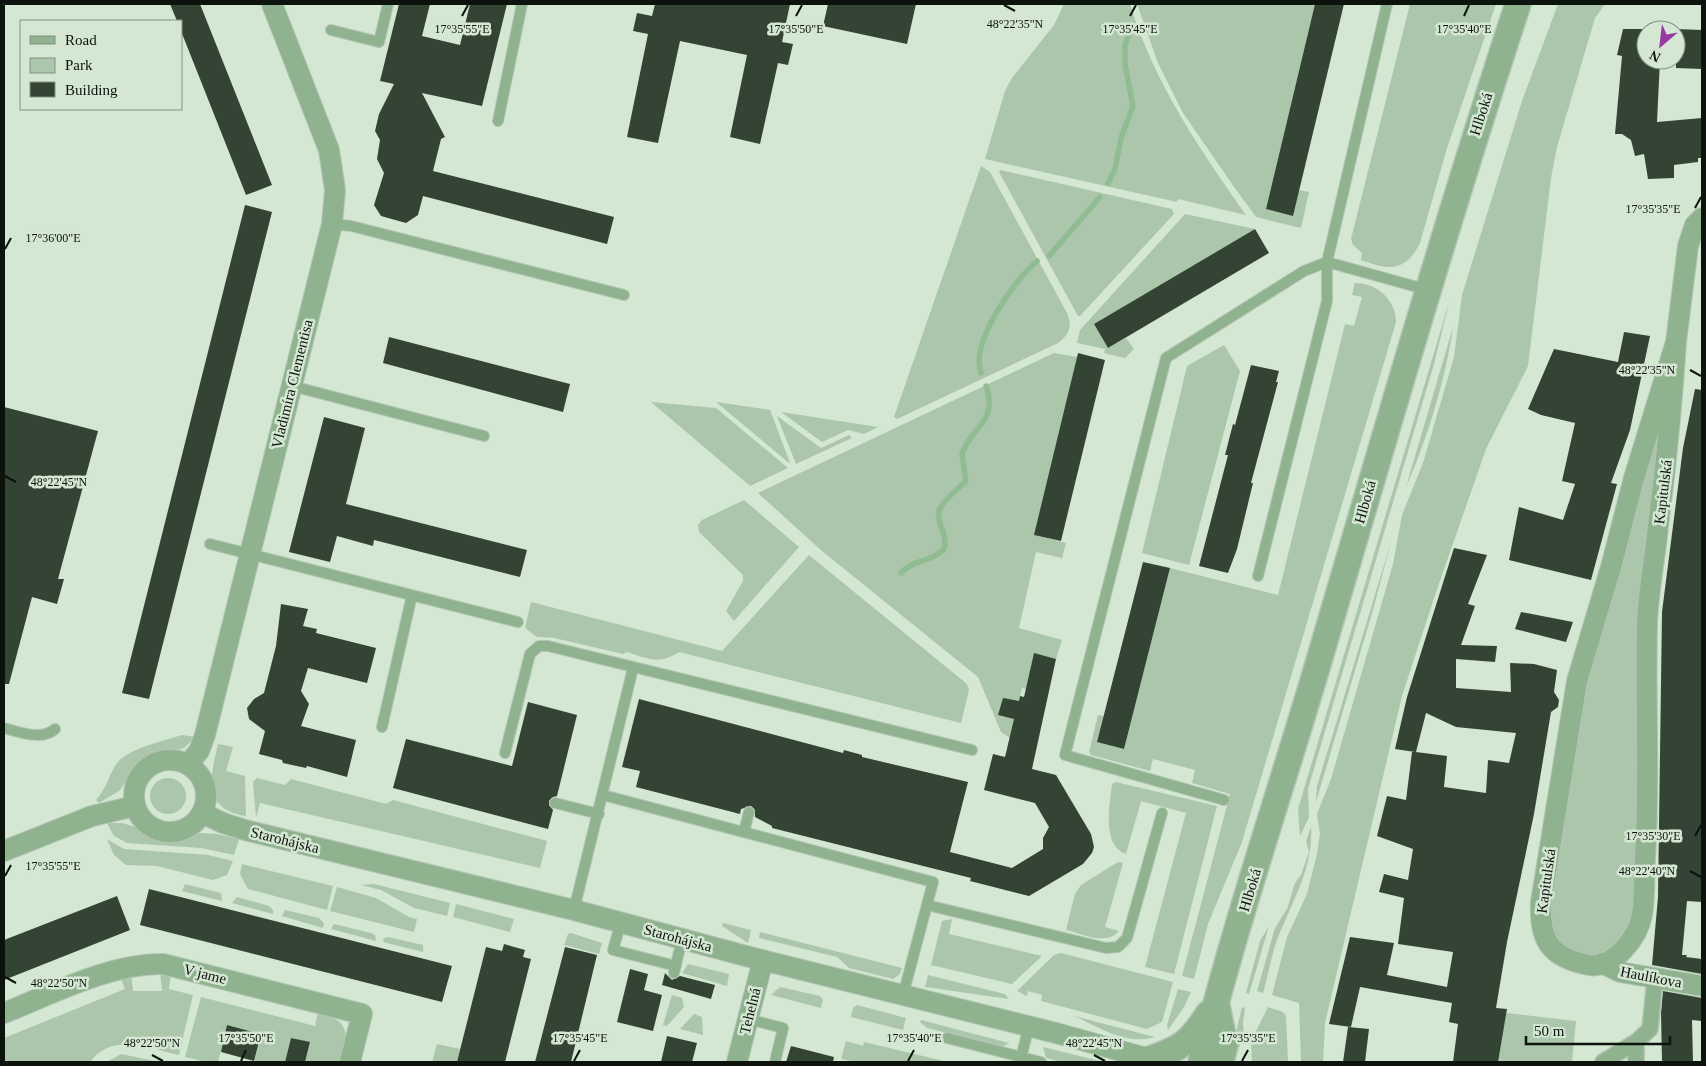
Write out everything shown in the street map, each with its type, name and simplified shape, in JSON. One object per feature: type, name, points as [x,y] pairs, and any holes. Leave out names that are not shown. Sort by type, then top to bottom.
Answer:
[{"type":"street","name":"Vladimíra Clementisa","points":[[188,764],[199,752],[205,735],[332,224],[335,190],[329,150],[272,4]]},
{"type":"street","name":"Hlboká","points":[[1201,1062],[1216,1001],[1463,170],[1518,4]]},
{"type":"street","name":"Kapitulská","points":[[1676,342],[1634,478],[1611,566],[1577,681],[1541,902],[1540,924],[1545,939],[1556,954],[1572,962],[1593,966],[1610,960],[1625,948],[1635,934],[1642,915],[1648,814],[1647,621],[1671,420],[1676,342],[1690,236],[1702,218]]},
{"type":"street","points":[[169,759],[188,764],[199,774],[205,786],[206,800],[202,813],[187,828],[166,832],[146,824],[134,806],[134,786],[140,774],[150,765],[169,759]]},
{"type":"street","points":[[4,851],[92,816],[134,806]]},
{"type":"street","name":"Starohájska","points":[[202,813],[223,823],[245,830],[574,910],[763,960],[1166,1059]]},
{"type":"street","name":"Tehelná","points":[[737,1062],[763,960]]},
{"type":"street","name":"V jame","points":[[4,1013],[118,968],[146,963],[162,964],[362,1014],[350,1062]]},
{"type":"street","name":"Haulíkova","points":[[1602,963],[1620,972],[1654,980],[1702,986]]},
{"type":"street","points":[[1602,1062],[1636,1042],[1650,1029],[1654,980]]},
{"type":"street","name":"Hlboká","points":[[1166,1059],[1194,1036],[1216,1001]]},
{"type":"street","name":"Hlboká","points":[[1216,1001],[1225,1044],[1221,1062]]},
{"type":"street","points":[[1636,1042],[1636,1062]]},
{"type":"lane","points":[[331,30],[379,42],[388,4]]},
{"type":"lane","points":[[498,122],[522,4]]},
{"type":"lane","points":[[1258,576],[1327,301],[1327,262],[1388,4]]},
{"type":"lane","points":[[332,224],[351,226],[624,295]]},
{"type":"lane","points":[[1224,800],[1065,756],[1166,358],[1304,271],[1327,262],[1428,290]]},
{"type":"lane","points":[[292,386],[484,436]]},
{"type":"lane","points":[[210,544],[518,622]]},
{"type":"lane","points":[[382,727],[412,595]]},
{"type":"lane","points":[[505,754],[530,654],[538,646],[548,646],[972,750]]},
{"type":"lane","points":[[574,910],[599,814],[633,668]]},
{"type":"lane","points":[[4,728],[39,735],[50,734],[55,729]]},
{"type":"lane","points":[[603,795],[933,882],[903,995]]},
{"type":"lane","points":[[555,803],[599,814]]},
{"type":"lane","points":[[744,832],[749,812]]},
{"type":"lane","points":[[927,904],[1106,948],[1118,946],[1127,938],[1162,813]]},
{"type":"lane","points":[[621,922],[613,950],[675,970],[682,939]]},
{"type":"lane","points":[[748,1019],[783,1028],[775,1062]]},
{"type":"lane","points":[[1021,1060],[1029,1026]]},
{"type":"lane","points":[[948,1038],[1021,1060],[1041,1062]]},
{"type":"green space","points":[[1064,4],[1130,4],[1152,61],[1179,114],[1211,165],[1246,215],[1178,199],[1177,202],[985,159],[1005,91],[1012,78],[1054,25]]},
{"type":"green space","points":[[1137,4],[1315,4],[1266,209],[1293,215],[1299,190],[1309,192],[1301,228],[1256,217],[1183,113],[1158,63]]},
{"type":"green space","points":[[1410,4],[1496,4],[1447,148],[1420,243],[1408,260],[1402,264],[1388,267],[1361,260],[1362,253],[1353,245],[1351,239]]},
{"type":"green space","points":[[1558,4],[1605,4],[1595,18],[1557,147],[1551,178],[1528,366],[1486,449],[1402,696],[1325,1023],[1323,1062],[1301,1062],[1299,1003],[1272,995],[1287,937],[1307,894],[1320,834],[1317,814],[1331,779],[1393,564],[1402,515],[1423,463],[1454,357],[1462,295],[1522,101]]},
{"type":"green space","points":[[981,166],[990,172],[1067,313],[1070,322],[1069,330],[1058,343],[897,419],[894,417]]},
{"type":"green space","points":[[1001,170],[1172,209],[1174,214],[1078,316],[999,172]]},
{"type":"green space","points":[[1185,214],[1255,229],[1094,324],[1108,348],[1126,338],[1134,349],[1125,358],[1104,353],[1105,349],[1077,343],[1080,330]]},
{"type":"green space","points":[[1355,283],[1371,286],[1384,294],[1393,307],[1396,322],[1242,842],[1208,924],[1194,979],[1182,976],[1230,794],[1192,783],[1195,770],[1153,759],[1150,771],[1091,755],[1089,752],[1098,715],[1104,716],[1098,742],[1124,749],[1170,568],[1278,595],[1345,324],[1354,326],[1362,297],[1352,295]]},
{"type":"green space","points":[[1450,299],[1434,364],[1308,789],[1309,817],[1300,836],[1298,809]]},
{"type":"green space","points":[[1453,327],[1446,367],[1435,408],[1406,487]]},
{"type":"green space","points":[[1676,342],[1664,478],[1642,915],[1610,960],[1556,954],[1541,902],[1578,678]]},
{"type":"green space","points":[[1224,345],[1240,371],[1189,565],[1142,553],[1187,366]]},
{"type":"green space","points":[[1054,353],[1077,357],[1035,535],[1066,543],[1062,558],[1036,552],[1019,628],[1062,640],[1056,659],[1034,654],[1026,689],[1022,688],[1010,738],[1001,732],[978,677],[822,551],[758,493]]},
{"type":"green space","points":[[651,402],[716,408],[788,468],[750,486]]},
{"type":"green space","points":[[716,402],[770,410],[790,463],[789,463]]},
{"type":"green space","points":[[781,412],[878,427],[864,434],[848,430],[822,442]]},
{"type":"green space","points":[[777,416],[821,448],[849,435],[852,438],[796,464]]},
{"type":"green space","points":[[744,500],[799,547],[734,621],[726,611],[743,581],[743,575],[699,532],[698,525],[702,520]]},
{"type":"green space","points":[[1391,542],[1373,610],[1316,802],[1317,786]]},
{"type":"green space","points":[[809,555],[967,684],[969,690],[961,723],[679,652],[660,660],[654,660],[627,652],[623,654],[554,638],[537,637],[525,628],[531,602],[722,651]]},
{"type":"green space","points":[[182,735],[196,737],[184,748],[150,757],[139,764],[119,791],[99,803],[96,800],[120,760],[135,750]]},
{"type":"green space","points":[[218,744],[233,747],[226,771],[245,776],[246,816],[232,812],[222,806],[212,790],[213,768]]},
{"type":"green space","points":[[168,778],[180,784],[186,796],[180,808],[168,814],[156,808],[150,796],[156,784]]},
{"type":"green space","points":[[257,778],[285,785],[291,779],[386,804],[393,800],[547,841],[540,868],[260,803],[256,818],[253,782]]},
{"type":"green space","points":[[1116,782],[1217,806],[1174,974],[1145,967],[1186,813],[1141,801],[1126,854],[1118,849],[1110,833],[1109,813],[1112,784]]},
{"type":"green space","points":[[107,823],[122,823],[136,827],[160,840],[173,840],[200,833],[217,834],[239,839],[234,855],[201,848],[127,843],[114,836]]},
{"type":"green space","points":[[1311,827],[1311,842],[1309,856],[1305,871],[1277,940],[1263,993],[1257,991],[1275,928],[1287,909],[1295,883],[1301,875],[1309,852],[1306,841]]},
{"type":"green space","points":[[107,839],[124,849],[208,855],[233,861],[227,875],[213,880],[157,866],[126,865],[114,855]]},
{"type":"green space","points":[[1118,862],[1123,863],[1105,927],[1119,931],[1107,938],[1094,938],[1066,930],[1075,894],[1081,885]]},
{"type":"green space","points":[[242,864],[333,886],[327,910],[248,889],[240,874]]},
{"type":"green space","points":[[185,884],[221,893],[222,901],[182,891]]},
{"type":"green space","points":[[374,884],[450,903],[447,916],[414,908],[381,890],[361,885]]},
{"type":"green space","points":[[337,887],[376,898],[409,917],[417,919],[414,932],[330,911]]},
{"type":"green space","points":[[237,897],[269,906],[273,910],[273,914],[232,903]]},
{"type":"green space","points":[[456,904],[514,919],[510,932],[453,917]]},
{"type":"green space","points":[[285,910],[319,918],[324,923],[323,928],[282,916]]},
{"type":"green space","points":[[952,919],[949,934],[1042,956],[1012,984],[931,965],[942,921]]},
{"type":"green space","points":[[723,923],[751,930],[748,943],[722,926]]},
{"type":"green space","points":[[334,924],[371,933],[375,935],[376,941],[331,929]]},
{"type":"green space","points":[[1269,926],[1249,994],[1246,993],[1260,941]]},
{"type":"green space","points":[[760,932],[902,968],[900,974],[893,979],[849,968],[837,957],[759,938]]},
{"type":"green space","points":[[571,933],[602,943],[599,954],[564,945],[568,934]]},
{"type":"green space","points":[[388,937],[423,945],[423,952],[383,942],[384,938]]},
{"type":"green space","points":[[1061,953],[1173,982],[1162,1022],[1147,1029],[1041,1001],[1042,995],[1028,991],[1027,996],[1017,991],[1054,955]]},
{"type":"green space","points":[[688,964],[729,974],[727,986],[682,973]]},
{"type":"green space","points":[[160,972],[171,974],[169,989],[193,995],[179,1055],[143,1046],[120,1045],[109,1047],[90,1062],[4,1062],[4,1038],[125,989],[120,977],[131,973],[133,991],[162,991]]},
{"type":"green space","points":[[928,975],[1005,994],[1009,999],[925,987]]},
{"type":"green space","points":[[780,987],[820,996],[823,1000],[821,1008],[771,995]]},
{"type":"green space","points":[[1178,989],[1191,992],[1184,1007],[1168,1030],[1167,1025]]},
{"type":"green space","points":[[672,995],[682,998],[684,1007],[667,1026],[663,1025]]},
{"type":"green space","points":[[201,997],[315,1026],[318,1012],[329,1016],[342,1024],[345,1030],[346,1044],[342,1062],[305,1062],[310,1043],[291,1038],[285,1062],[254,1062],[261,1034],[228,1025],[218,1062],[206,1062],[185,1057]]},
{"type":"green space","points":[[857,1005],[906,1018],[903,1030],[851,1017],[853,1008]]},
{"type":"green space","points":[[1242,1007],[1245,1008],[1244,1036],[1233,1062],[1229,1062]]},
{"type":"green space","points":[[1268,1007],[1283,1012],[1286,1016],[1288,1062],[1252,1062],[1251,1041]]},
{"type":"green space","points":[[1506,1013],[1576,1021],[1572,1062],[1497,1062]]},
{"type":"green space","points":[[694,1014],[702,1017],[703,1035],[680,1029]]},
{"type":"green space","points":[[1074,1016],[1155,1037],[1134,1039],[1123,1037]]},
{"type":"green space","points":[[921,1020],[1009,1043],[1002,1047],[927,1028],[920,1022]]},
{"type":"green space","points":[[846,1041],[863,1046],[864,1042],[948,1062],[856,1062],[841,1059]]},
{"type":"green space","points":[[437,1044],[460,1049],[457,1062],[432,1062]]},
{"type":"green space","points":[[1043,1047],[1104,1062],[1062,1062],[1046,1058]]},
{"type":"green space","points":[[121,1054],[160,1062],[107,1062]]},
{"type":"building","points":[[170,4],[200,4],[272,185],[246,195],[182,34],[182,20],[177,20]]},
{"type":"building","points":[[399,4],[430,4],[422,36],[460,45],[470,4],[507,4],[482,106],[422,93],[445,137],[441,139],[433,171],[614,217],[607,244],[423,196],[418,215],[406,223],[381,216],[374,205],[384,173],[377,159],[380,140],[375,131],[379,114],[394,84],[380,81]]},
{"type":"building","points":[[655,4],[790,4],[782,42],[793,44],[788,65],[778,63],[760,144],[730,137],[747,55],[680,41],[658,143],[627,137],[648,34],[633,31],[637,13],[652,16]]},
{"type":"building","points":[[828,4],[916,4],[907,44],[823,26]]},
{"type":"building","points":[[1315,4],[1344,4],[1293,216],[1266,209]]},
{"type":"building","points":[[1623,29],[1636,29],[1636,70],[1660,70],[1657,122],[1702,118],[1702,158],[1698,158],[1698,162],[1674,165],[1674,178],[1648,179],[1644,154],[1635,156],[1631,140],[1622,134],[1615,134],[1622,56],[1617,55]]},
{"type":"building","points":[[1686,29],[1702,30],[1702,69],[1686,68]]},
{"type":"building","points":[[245,205],[272,212],[149,699],[122,693]]},
{"type":"building","points":[[1255,229],[1269,253],[1108,348],[1094,324]]},
{"type":"building","points":[[1624,332],[1650,336],[1630,430],[1611,483],[1617,484],[1591,580],[1509,560],[1519,507],[1563,520],[1575,484],[1562,481],[1575,423],[1541,415],[1528,409],[1554,349],[1618,362]]},
{"type":"building","points":[[389,337],[570,384],[563,412],[383,363]]},
{"type":"building","points":[[1078,353],[1105,360],[1061,541],[1034,535]]},
{"type":"building","points":[[1251,365],[1279,371],[1276,382],[1278,382],[1251,483],[1253,483],[1237,549],[1228,573],[1199,566],[1228,455],[1225,455],[1233,424],[1235,425]]},
{"type":"building","points":[[1695,389],[1702,390],[1702,902],[1687,901],[1682,955],[1702,959],[1702,974],[1652,965],[1658,897],[1662,612],[1683,448]]},
{"type":"building","points":[[4,407],[98,431],[58,579],[64,579],[57,604],[32,597],[9,684],[4,684]]},
{"type":"building","points":[[324,417],[365,428],[346,504],[527,550],[520,577],[374,540],[373,546],[337,536],[330,562],[289,552]]},
{"type":"building","points":[[1454,548],[1487,555],[1468,604],[1475,606],[1461,645],[1497,646],[1495,662],[1456,659],[1456,688],[1511,692],[1510,663],[1534,664],[1557,670],[1554,692],[1559,700],[1558,707],[1551,712],[1534,814],[1507,942],[1496,1008],[1507,1009],[1498,1062],[1453,1062],[1458,1024],[1449,1022],[1452,1003],[1360,987],[1351,1027],[1329,1024],[1350,937],[1394,943],[1387,975],[1447,987],[1453,952],[1398,944],[1404,898],[1379,892],[1384,874],[1408,880],[1413,849],[1377,836],[1387,796],[1406,800],[1412,752],[1415,752],[1395,749],[1407,697]],"holes":[[[1426,713],[1456,727],[1516,733],[1509,763],[1488,760],[1486,793],[1444,787],[1447,756],[1416,752]]]},
{"type":"building","points":[[1143,562],[1170,568],[1124,749],[1097,742]]},
{"type":"building","points":[[281,604],[308,609],[303,626],[317,629],[316,633],[376,648],[367,683],[308,668],[301,691],[309,704],[301,726],[356,740],[347,777],[307,766],[306,768],[283,763],[282,760],[259,754],[265,731],[249,719],[247,708],[254,699],[264,693],[276,646]]},
{"type":"building","points":[[1521,612],[1573,622],[1566,642],[1515,629]]},
{"type":"building","points":[[1034,653],[1056,659],[1032,769],[1056,775],[1091,834],[1094,847],[1092,853],[1083,864],[1029,896],[970,881],[971,878],[772,828],[772,826],[755,817],[755,810],[751,806],[741,809],[740,814],[636,787],[640,771],[622,767],[639,699],[843,753],[844,750],[862,755],[862,757],[968,782],[950,852],[1012,868],[1043,849],[1043,838],[1049,827],[1035,803],[984,790],[993,754],[1005,757],[1014,719],[998,715],[1003,698],[1019,701],[1020,696],[1024,697]]},
{"type":"building","points":[[528,702],[577,715],[557,796],[549,801],[549,805],[553,810],[548,829],[393,788],[406,739],[512,766]]},
{"type":"building","points":[[149,889],[452,966],[442,1002],[140,925]]},
{"type":"building","points":[[117,896],[130,930],[4,980],[4,940]]},
{"type":"building","points":[[504,944],[525,950],[523,957],[531,959],[505,1062],[457,1062],[486,947],[502,951]]},
{"type":"building","points":[[565,947],[597,955],[571,1062],[535,1062]]},
{"type":"building","points":[[630,969],[648,974],[644,990],[662,995],[653,1031],[617,1022]]},
{"type":"building","points":[[665,973],[672,980],[680,976],[715,985],[711,999],[662,985]]},
{"type":"building","points":[[1663,991],[1702,998],[1702,1021],[1692,1020],[1693,1062],[1662,1062],[1661,1013]]},
{"type":"building","points":[[227,1025],[261,1034],[254,1061],[221,1052]]},
{"type":"building","points":[[1348,1027],[1369,1029],[1365,1062],[1343,1062]]},
{"type":"building","points":[[667,1036],[697,1043],[692,1062],[661,1062]]},
{"type":"building","points":[[291,1038],[310,1042],[305,1062],[285,1062]]},
{"type":"building","points":[[791,1046],[834,1057],[833,1062],[786,1062]]},
{"type":"waterway","points":[[1108,183],[1115,169],[1121,138],[1133,106],[1125,65],[1125,45],[1129,34]]},
{"type":"waterway","points":[[1049,256],[1100,197]]},
{"type":"waterway","points":[[981,373],[979,360],[988,329],[1006,297],[1037,261]]},
{"type":"waterway","points":[[901,573],[944,549],[945,539],[939,520],[939,511],[947,499],[966,481],[962,454],[971,437],[982,424],[989,408],[986,386]]}]
